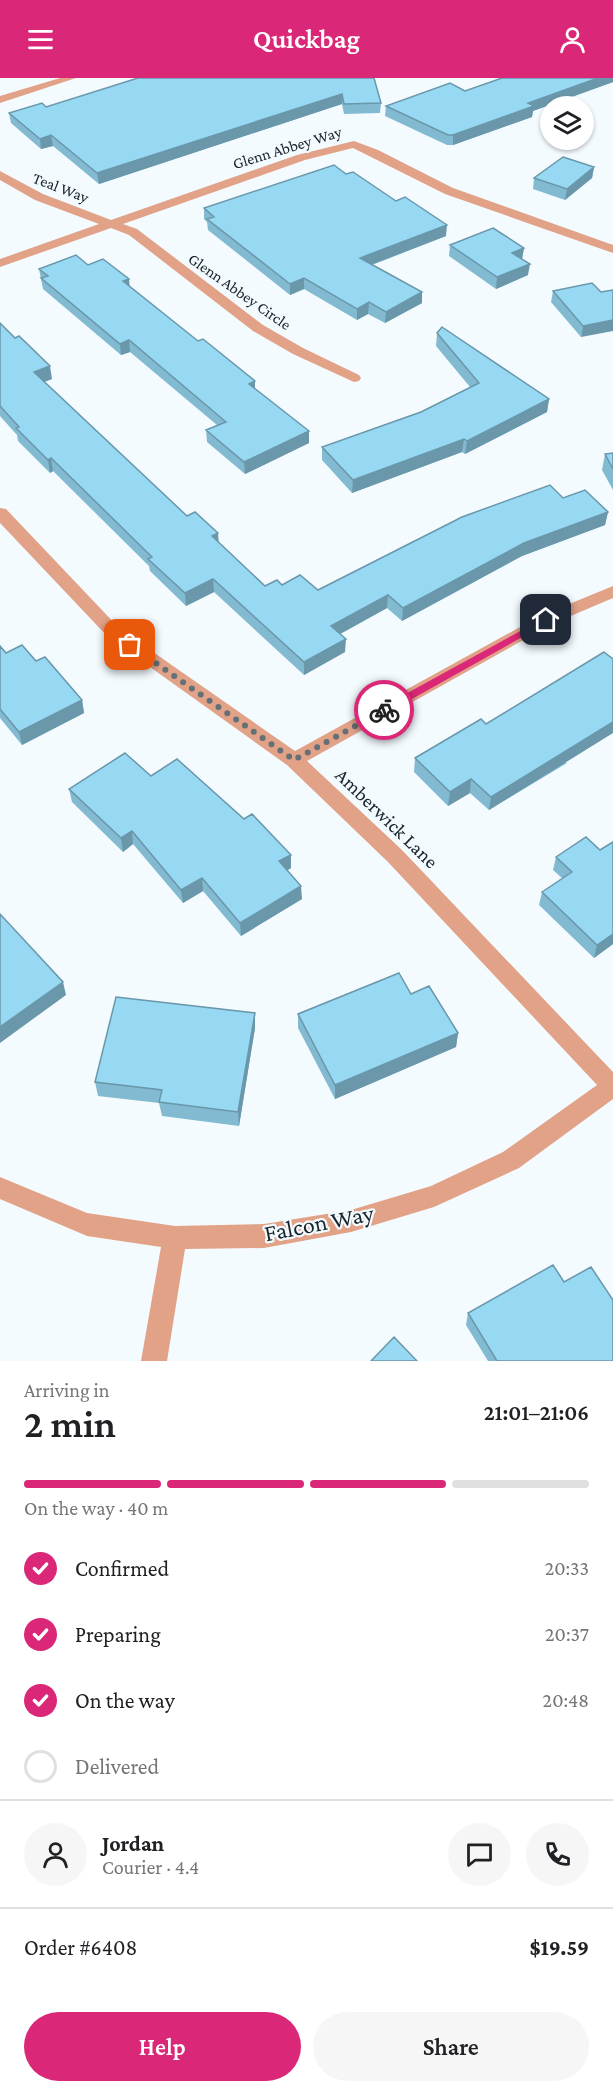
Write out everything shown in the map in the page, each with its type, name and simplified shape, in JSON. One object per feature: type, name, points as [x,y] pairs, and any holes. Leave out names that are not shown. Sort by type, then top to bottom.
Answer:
[{"type":"street","points":[[0,100],[71,78]]},
{"type":"street","name":"Glenn Abbey Way","points":[[0,263],[301,157],[354,144],[449,191],[613,249]]},
{"type":"street","name":"Teal Way","points":[[0,176],[39,197],[112,223]]},
{"type":"street","name":"Glenn Abbey Circle","points":[[112,223],[133,232],[258,328],[298,351],[354,378]]},
{"type":"street","name":"Amberwick Lane","points":[[0,513],[114,633],[294,760],[395,856],[613,1086]]},
{"type":"street","points":[[294,760],[546,620],[613,592]]},
{"type":"street","name":"Falcon Way","points":[[0,1188],[87,1224],[175,1238],[264,1236],[340,1223],[434,1196],[511,1160],[613,1086]]},
{"type":"street","points":[[154,1361],[175,1238]]},
{"type":"building","points":[[138,78],[374,78],[381,103],[344,104],[342,94],[97,173],[51,135],[40,139],[9,113],[42,103],[46,107]]},
{"type":"building","points":[[502,78],[598,78],[548,96],[540,96],[540,99],[528,103],[534,106],[453,135],[448,135],[386,106],[450,83],[465,91]]},
{"type":"building","points":[[563,157],[594,167],[567,189],[534,178]]},
{"type":"building","points":[[334,165],[346,174],[353,172],[396,201],[405,197],[447,225],[360,258],[422,292],[386,312],[369,302],[357,309],[304,278],[290,284],[207,219],[214,217],[204,208]]},
{"type":"building","points":[[493,228],[524,248],[512,253],[530,264],[497,277],[450,245]]},
{"type":"building","points":[[76,255],[88,265],[103,259],[129,279],[123,281],[198,341],[203,339],[255,381],[249,384],[309,431],[244,462],[206,430],[226,422],[129,340],[120,344],[41,278],[48,276],[39,269]]},
{"type":"building","points":[[592,283],[601,292],[613,290],[613,320],[583,326],[553,291]]},
{"type":"building","points":[[0,323],[15,338],[19,336],[50,366],[34,372],[187,516],[195,512],[218,533],[212,536],[265,586],[277,580],[282,585],[300,575],[318,590],[462,517],[550,485],[563,498],[585,490],[608,512],[524,543],[403,608],[388,595],[331,626],[346,639],[304,662],[213,579],[185,593],[148,559],[152,557],[51,458],[48,460],[16,428],[19,427],[0,406]]},
{"type":"building","points":[[442,327],[549,399],[467,441],[464,439],[353,480],[322,447],[421,412],[479,383],[437,333]]},
{"type":"building","points":[[613,453],[613,469],[605,454]]},
{"type":"building","points":[[22,645],[36,661],[45,657],[82,700],[19,732],[0,709],[0,646],[6,653]]},
{"type":"building","points":[[604,652],[613,659],[613,722],[491,797],[471,779],[450,792],[415,758],[481,719],[486,724]]},
{"type":"building","points":[[125,753],[151,776],[177,759],[244,819],[252,814],[291,855],[279,861],[301,886],[240,923],[202,878],[181,890],[132,831],[121,838],[69,789]]},
{"type":"building","points":[[586,837],[600,850],[613,842],[613,934],[597,945],[542,892],[572,872],[556,857]]},
{"type":"building","points":[[0,914],[63,982],[0,1027]]},
{"type":"building","points":[[399,973],[411,994],[429,986],[458,1033],[335,1085],[298,1014]]},
{"type":"building","points":[[116,997],[255,1013],[238,1112],[159,1102],[162,1090],[95,1082]]},
{"type":"building","points":[[553,1265],[564,1282],[591,1267],[613,1300],[613,1361],[497,1361],[468,1313]]},
{"type":"building","points":[[394,1337],[417,1361],[371,1361]]},
{"type":"way so far","points":[[130,645],[294,760],[384,710]]},
{"type":"route","points":[[384,710],[546,620]]}]
